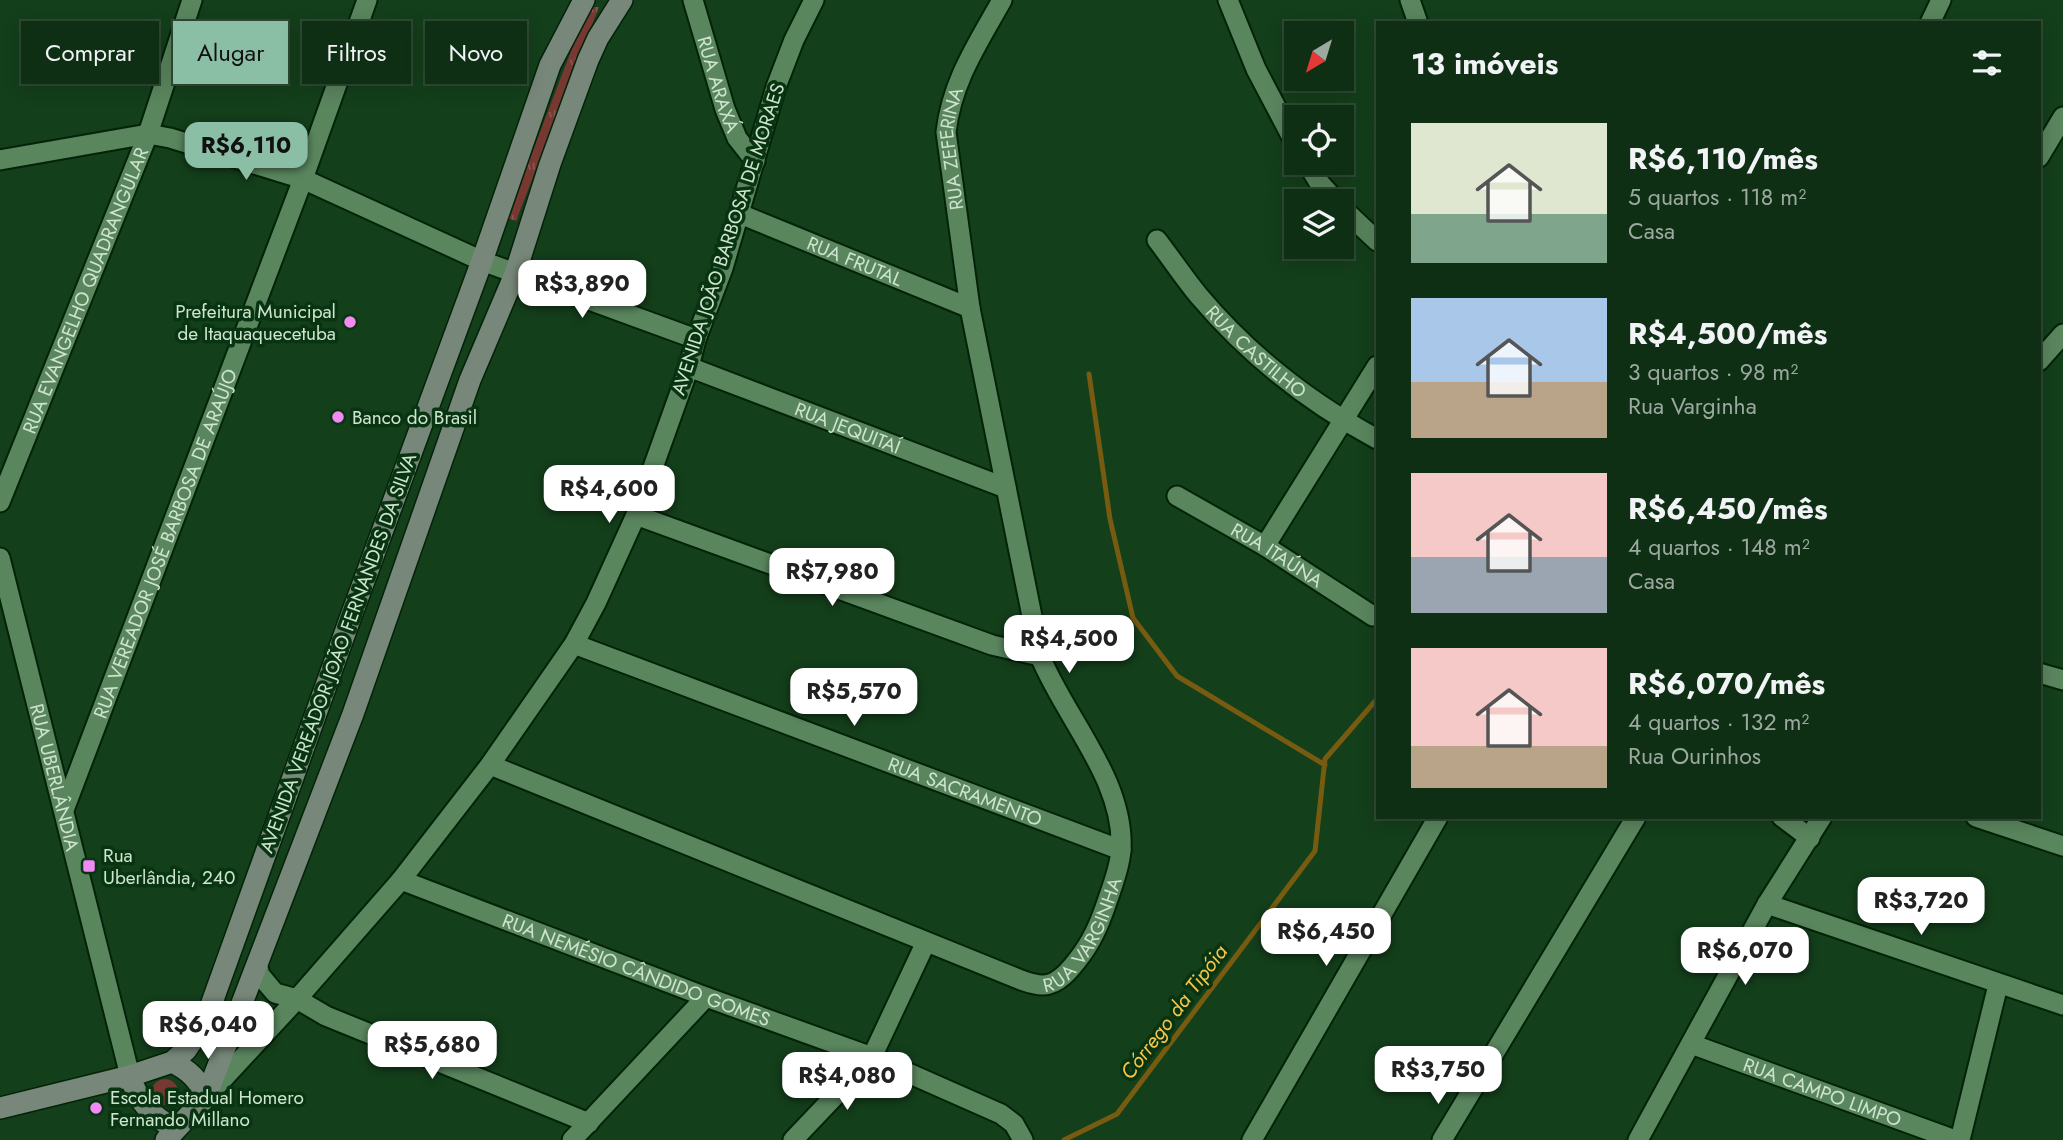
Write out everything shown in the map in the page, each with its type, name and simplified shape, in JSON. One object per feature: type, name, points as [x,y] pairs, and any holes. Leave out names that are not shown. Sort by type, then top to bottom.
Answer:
[{"type":"main road","name":"AVENIDA VEREADOR JOÃO FERNANDES DA SILVA","points":[[0,1108],[130,1076],[172,1062],[186,1050],[205,1022],[482,261],[550,65],[584,0]]},
{"type":"main road","name":"AVENIDA VEREADOR JOÃO FERNANDES DA SILVA","points":[[206,1097],[353,714],[470,380],[515,274],[550,163],[588,60],[598,38],[622,0]]},
{"type":"main road","points":[[350,619],[381,634]]},
{"type":"main road","points":[[172,1062],[197,1079],[206,1097]]},
{"type":"main road","points":[[130,1076],[134,1090],[151,1114],[171,1134]]},
{"type":"main road","name":"AVENIDA JOÃO BARBOSA DE MORAES","points":[[171,1134],[206,1097]]},
{"type":"street","name":"RUA EVANGELHO QUADRANGULAR","points":[[0,502],[148,134],[192,0]]},
{"type":"street","name":"RUA VEREADOR JOSÉ BARBOSA DE ARAÚJO","points":[[64,810],[303,179],[367,0]]},
{"type":"street","name":"RUA ARAXÁ","points":[[693,0],[725,109],[737,138],[755,161]]},
{"type":"street","name":"AVENIDA JOÃO BARBOSA DE MORAES","points":[[206,1097],[297,999],[401,880],[490,765],[574,644],[636,515],[723,268],[776,87],[794,40],[814,0]]},
{"type":"street","name":"RUA ZEFERINA","points":[[970,308],[946,132],[949,106],[961,75],[1002,0]]},
{"type":"street","points":[[1228,0],[1255,69],[1284,123]]},
{"type":"street","points":[[1410,0],[1417,21]]},
{"type":"street","points":[[1931,21],[1941,0]]},
{"type":"street","points":[[2041,154],[2063,117]]},
{"type":"street","points":[[0,160],[148,134],[170,138],[303,179],[482,261],[696,339]]},
{"type":"street","points":[[1314,175],[1325,189]]},
{"type":"street","name":"RUA FRUTAL","points":[[740,214],[970,308]]},
{"type":"street","points":[[1354,219],[1376,240]]},
{"type":"street","name":"RUA CASTILHO","points":[[1157,240],[1199,296],[1275,372],[1343,421],[1376,438]]},
{"type":"street","name":"RUA VARGINHA","points":[[490,765],[1021,980],[1043,986],[1058,980],[1071,968],[1093,939],[1115,880],[1121,850],[1119,818],[1097,761],[1050,682],[1040,656],[970,308]]},
{"type":"street","points":[[2041,359],[2063,334]]},
{"type":"street","name":"RUA JEQUITAÍ","points":[[689,367],[1006,488]]},
{"type":"street","points":[[1265,546],[1376,368]]},
{"type":"street","name":"RUA ITAÚNA","points":[[1177,496],[1265,546],[1373,617]]},
{"type":"street","points":[[636,515],[992,645],[1040,656]]},
{"type":"street","name":"RUA UBERLÂNDIA","points":[[0,558],[130,1076]]},
{"type":"street","name":"RUA SACRAMENTO","points":[[574,644],[1121,850]]},
{"type":"street","points":[[2041,674],[2063,680]]},
{"type":"street","points":[[1252,1140],[1437,819]]},
{"type":"street","points":[[1442,1140],[1635,819]]},
{"type":"street","points":[[1785,819],[1810,838]]},
{"type":"street","points":[[1638,1140],[1767,904],[1821,819]]},
{"type":"street","points":[[1982,819],[2063,846]]},
{"type":"street","name":"RUA NEMÉSIO CÂNDIDO GOMES","points":[[401,880],[706,997],[872,1057],[1002,1114],[1014,1124],[1022,1138]]},
{"type":"street","points":[[1767,904],[2063,1005]]},
{"type":"street","points":[[793,1140],[872,1057],[926,942]]},
{"type":"street","points":[[257,964],[260,975],[275,993],[297,999],[326,1016],[589,1123]]},
{"type":"street","points":[[1957,1140],[1998,985]]},
{"type":"street","points":[[572,1140],[706,997]]},
{"type":"street","name":"RUA CAMPO LIMPO","points":[[1691,1044],[1957,1140]]},
{"type":"green space","points":[[588,7],[599,7],[516,221],[507,218]]},
{"type":"green space","points":[[165,1079],[174,1083],[178,1092],[174,1101],[165,1105],[156,1101],[152,1092],[156,1083]]},
{"type":"waterway","points":[[1089,374],[1110,519],[1133,618],[1177,676],[1325,765]]},
{"type":"waterway","name":"Córrego da Tipóia","points":[[1064,1140],[1117,1114],[1315,851],[1325,759],[1376,700]]},
{"type":"place","name":"Prefeitura Municipal de Itaquaquecetuba","points":[[350,322]]},
{"type":"place","name":"Banco do Brasil","points":[[338,417]]},
{"type":"place","name":"Rua Uberlândia, 240","points":[[89,866]]},
{"type":"place","name":"Escola Estadual Homero Fernando Millano","points":[[96,1108]]}]
